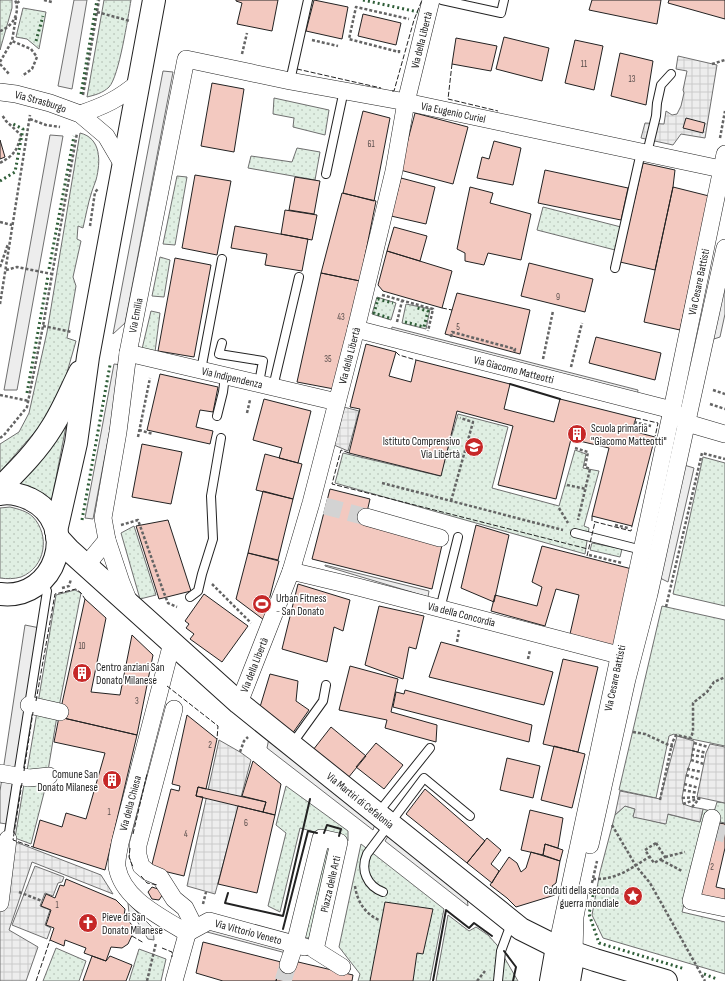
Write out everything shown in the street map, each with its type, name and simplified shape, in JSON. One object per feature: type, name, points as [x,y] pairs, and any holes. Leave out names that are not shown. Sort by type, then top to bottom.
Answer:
[{"type":"street","points":[[46,577],[57,555],[57,534],[76,443],[88,357],[154,0]]},
{"type":"street","name":"Via della Libertà","points":[[239,703],[318,505],[337,402],[394,172],[406,102],[424,22],[431,0]]},
{"type":"street","name":"Via Eugenio Curiel","points":[[186,59],[290,81],[406,102],[644,153],[723,162]]},
{"type":"street","name":"Via Emilia","points":[[130,606],[107,540],[103,518],[118,432],[128,354],[186,59]]},
{"type":"street","points":[[123,165],[106,136],[80,114],[112,102],[124,95],[139,82]]},
{"type":"street","name":"Via Strasburgo","points":[[0,92],[16,94],[50,103],[80,114]]},
{"type":"street","name":"Via Cesare Battisti","points":[[565,949],[575,917],[582,878],[618,722],[640,549],[672,410],[723,162]]},
{"type":"street","name":"Via Cesare Battisti","points":[[565,949],[626,657],[649,594],[725,248]]},
{"type":"street","name":"Via Giacomo Matteotti","points":[[356,329],[672,410]]},
{"type":"street","name":"Via Indipendenza","points":[[128,354],[337,402]]},
{"type":"street","points":[[0,488],[34,453],[52,427],[88,357]]},
{"type":"street","points":[[672,410],[687,423],[725,434]]},
{"type":"street","points":[[0,494],[16,494],[34,501],[47,512],[57,534]]},
{"type":"street","points":[[366,517],[440,538]]},
{"type":"street","name":"Via Martiri di Cefalonia","points":[[57,534],[69,550],[239,703],[521,929],[565,949],[595,960],[666,981]]},
{"type":"street","points":[[0,594],[21,593],[28,590],[46,577],[74,572],[88,566],[93,557],[107,540]]},
{"type":"street","name":"Via della Concordia","points":[[291,571],[626,657]]},
{"type":"street","name":"Via della Chiesa","points":[[172,643],[120,843],[116,886],[187,933]]},
{"type":"street","points":[[29,705],[60,712]]},
{"type":"street","points":[[174,708],[138,845],[138,855],[141,866],[148,872],[160,877],[174,899],[185,908],[191,920],[174,981]]},
{"type":"street","points":[[0,773],[34,778],[49,776]]},
{"type":"street","points":[[712,818],[691,901],[725,908]]},
{"type":"street","name":"Piazza delle Arti","points":[[295,944],[321,838],[339,842],[315,950]]},
{"type":"street","points":[[0,903],[8,840]]},
{"type":"street","name":"Via Vittorio Veneto","points":[[187,933],[209,921],[315,950]]},
{"type":"street","points":[[288,965],[295,944]]},
{"type":"street","points":[[551,981],[565,949]]},
{"type":"street","points":[[565,949],[569,981]]},
{"type":"street","points":[[315,950],[342,967]]},
{"type":"lane","points":[[290,81],[308,0]]},
{"type":"lane","points":[[442,0],[501,13],[504,0]]},
{"type":"lane","points":[[615,268],[644,153],[656,116],[657,102],[661,85],[671,74]]},
{"type":"lane","points":[[326,174],[344,90]]},
{"type":"lane","points":[[201,370],[222,259]]},
{"type":"lane","points":[[266,385],[298,277]]},
{"type":"lane","points":[[222,344],[219,354],[263,361],[266,385]]},
{"type":"lane","points":[[217,416],[224,392],[225,376]]},
{"type":"lane","points":[[190,597],[198,591],[213,538],[211,496],[221,438]]},
{"type":"lane","points":[[575,533],[640,549]]},
{"type":"lane","points":[[440,609],[458,538]]},
{"type":"lane","points":[[8,840],[47,591],[46,577]]},
{"type":"lane","points":[[292,745],[324,701],[326,685]]},
{"type":"lane","points":[[383,892],[375,889],[367,881],[364,861],[384,819],[430,748]]},
{"type":"lane","points":[[384,819],[424,778],[470,816]]},
{"type":"lane","points":[[498,981],[501,951],[512,922]]},
{"type":"path","points":[[12,41],[31,49],[37,57],[32,69],[22,76],[8,74],[0,63],[12,41],[16,17],[16,1],[21,0]]},
{"type":"path","points":[[44,0],[52,2]]},
{"type":"path","points":[[0,438],[27,407],[29,401],[99,0]]},
{"type":"path","points":[[401,45],[399,52],[349,39],[356,7],[424,22]]},
{"type":"path","points":[[0,31],[8,28],[16,17]]},
{"type":"path","points":[[406,25],[408,18]]},
{"type":"path","points":[[300,37],[338,46]]},
{"type":"path","points":[[712,64],[725,60]]},
{"type":"path","points":[[0,163],[12,156],[21,135],[6,121],[2,115]]},
{"type":"path","points":[[0,304],[30,119]]},
{"type":"path","points":[[89,229],[95,192],[100,187]]},
{"type":"path","points":[[0,222],[12,225]]},
{"type":"path","points":[[0,267],[10,239]]},
{"type":"path","points":[[5,270],[17,267],[52,274]]},
{"type":"path","points":[[365,291],[433,309],[427,333],[433,334]]},
{"type":"path","points":[[397,325],[402,301]]},
{"type":"path","points":[[542,362],[554,311]]},
{"type":"path","points":[[570,370],[582,322]]},
{"type":"path","points":[[43,326],[73,333],[74,326]]},
{"type":"path","points":[[445,338],[451,337],[452,332],[515,349],[514,353]]},
{"type":"path","points":[[138,437],[150,378]]},
{"type":"path","points":[[714,383],[710,405],[725,409]]},
{"type":"path","points":[[713,390],[725,394]]},
{"type":"path","points":[[0,395],[29,401]]},
{"type":"path","points":[[451,501],[473,422],[460,418]]},
{"type":"path","points":[[634,422],[657,427]]},
{"type":"path","points":[[139,430],[153,434]]},
{"type":"path","points":[[575,448],[588,452],[585,467],[590,469],[575,533]]},
{"type":"path","points":[[382,483],[575,533]]},
{"type":"path","points":[[567,485],[586,489]]},
{"type":"path","points":[[559,508],[575,533]]},
{"type":"path","points":[[119,525],[138,520],[168,602],[177,607]]},
{"type":"path","points":[[615,525],[626,527]]},
{"type":"path","points":[[589,555],[634,566],[640,549]]},
{"type":"path","points":[[202,574],[253,625]]},
{"type":"path","points":[[456,642],[460,626]]},
{"type":"path","points":[[660,800],[673,746],[672,743],[676,735],[691,738],[694,730],[693,703],[707,692],[714,682],[725,677]]},
{"type":"path","points":[[618,722],[628,731],[645,734],[673,746]]},
{"type":"path","points":[[694,743],[708,747]]},
{"type":"path","points":[[692,750],[706,753]]},
{"type":"path","points":[[692,755],[705,757]]},
{"type":"path","points":[[691,760],[704,764]]},
{"type":"path","points":[[687,769],[702,772]]},
{"type":"path","points":[[686,775],[701,780]]},
{"type":"path","points":[[684,784],[699,788]]},
{"type":"path","points":[[683,790],[698,794]]},
{"type":"path","points":[[682,798],[697,798]]},
{"type":"path","points":[[682,804],[700,798],[692,807]]},
{"type":"path","points":[[598,807],[606,816],[636,866],[650,883],[705,981]]},
{"type":"path","points":[[656,843],[665,857],[654,863],[649,857],[645,850],[656,843]]},
{"type":"path","points":[[582,878],[599,879],[620,876],[649,857]]},
{"type":"path","points":[[661,860],[697,878]]},
{"type":"path","points":[[3,886],[42,901]]},
{"type":"path","points":[[147,981],[156,943]]},
{"type":"green space","points":[[0,0],[12,0],[12,8],[0,50]]},
{"type":"green space","points":[[104,0],[131,0],[120,60],[113,81],[104,91],[87,97]]},
{"type":"green space","points":[[23,8],[46,12],[39,49],[27,39],[16,37]]},
{"type":"green space","points":[[274,98],[329,110],[325,135],[293,127],[294,118],[273,114]]},
{"type":"green space","points":[[80,133],[87,136],[96,145],[99,165],[83,228],[78,226],[77,239],[81,241],[73,277],[76,286],[67,338],[76,341],[62,390],[47,418],[0,472],[0,444],[19,432],[29,413],[47,332]]},
{"type":"green space","points":[[297,148],[320,152],[315,180],[248,168],[251,156],[292,162]]},
{"type":"green space","points":[[177,176],[187,177],[175,245],[163,244]]},
{"type":"green space","points":[[543,207],[621,227],[615,250],[537,230]]},
{"type":"green space","points":[[160,257],[170,260],[164,297],[152,296]]},
{"type":"green space","points":[[377,297],[396,303],[391,320],[372,314]]},
{"type":"green space","points":[[406,304],[430,309],[426,329],[402,323]]},
{"type":"green space","points":[[151,311],[160,313],[155,352],[142,349]]},
{"type":"green space","points":[[458,414],[508,427],[492,488],[559,506],[575,450],[586,454],[583,468],[599,471],[584,526],[589,528],[585,554],[335,483],[343,453],[440,476]]},
{"type":"green space","points":[[66,426],[51,504],[29,486],[12,484],[62,427]]},
{"type":"green space","points":[[703,457],[725,463],[725,606],[673,594]]},
{"type":"green space","points":[[10,507],[19,509],[33,517],[42,533],[43,550],[36,566],[21,577],[10,579],[0,578],[0,508]]},
{"type":"green space","points":[[134,526],[156,595],[140,599],[121,533]]},
{"type":"green space","points":[[592,543],[622,549],[620,557],[590,550]]},
{"type":"green space","points":[[75,590],[81,593],[59,707],[38,703],[56,595]]},
{"type":"green space","points":[[662,606],[725,620],[725,746],[677,736],[674,734],[669,736],[656,798],[619,790]]},
{"type":"green space","points":[[37,712],[57,716],[48,771],[27,771]]},
{"type":"green space","points":[[47,781],[31,844],[15,838],[24,784]]},
{"type":"green space","points":[[286,786],[348,831],[348,841],[300,828],[280,912],[268,906],[286,833],[276,825]]},
{"type":"green space","points":[[717,802],[725,803],[725,823],[706,819],[682,912],[725,922],[725,974],[603,938],[592,915],[600,872],[615,815],[625,806],[636,809],[633,816],[665,824],[667,814],[700,822],[703,809],[714,812]]},
{"type":"green space","points":[[361,844],[444,909],[430,981],[358,981],[360,974],[339,947]]},
{"type":"green space","points":[[323,846],[334,849],[314,938],[301,938]]},
{"type":"green space","points":[[448,915],[469,931],[476,927],[488,935],[497,945],[518,981],[436,981]]},
{"type":"green space","points":[[56,948],[86,961],[79,981],[43,981]]},
{"type":"green space","points":[[139,949],[166,959],[161,981],[129,981]]},
{"type":"shaded area","points":[[74,0],[87,0],[72,89],[58,86]]},
{"type":"shaded area","points":[[678,56],[717,65],[705,138],[681,134],[673,145],[641,138],[645,123],[664,124],[666,111],[672,115],[677,114],[681,106],[687,71],[676,69]]},
{"type":"shaded area","points":[[163,71],[173,72],[125,323],[113,334]]},
{"type":"shaded area","points":[[50,135],[63,136],[17,390],[4,390]]},
{"type":"shaded area","points":[[725,272],[725,314],[720,337],[711,340]]},
{"type":"shaded area","points":[[392,327],[638,390],[637,396],[391,335]]},
{"type":"shaded area","points":[[114,364],[122,365],[93,519],[85,518]]},
{"type":"shaded area","points":[[340,406],[359,411],[348,451],[334,445]]},
{"type":"shaded area","points":[[684,465],[694,468],[668,582],[658,577]]},
{"type":"shaded area","points":[[325,566],[429,591],[428,597]]},
{"type":"shaded area","points":[[25,625],[40,628],[7,824],[0,823],[0,791]]},
{"type":"shaded area","points":[[677,736],[694,741],[682,798],[683,804],[703,809],[700,822],[668,814],[666,824],[633,817],[635,809],[625,806],[615,815],[620,791],[660,799]]},
{"type":"shaded area","points":[[269,738],[375,824],[373,830],[267,748]]},
{"type":"shaded area","points":[[219,740],[251,760],[215,894],[187,886]]},
{"type":"shaded area","points":[[710,744],[725,747],[725,803],[697,797],[706,753]]},
{"type":"shaded area","points":[[390,833],[467,897],[468,906],[385,841]]},
{"type":"shaded area","points":[[8,839],[101,875],[113,894],[32,862],[9,930],[38,947],[26,981],[0,981],[0,850]]},
{"type":"shaded area","points":[[35,866],[64,877],[62,882],[58,883],[53,896],[45,893],[40,906],[50,910],[45,925],[51,928],[47,939],[12,925]]},
{"type":"shaded area","points":[[128,903],[153,928],[154,940],[148,939],[135,918],[129,913]]},
{"type":"shaded area","points":[[210,925],[286,946],[286,953],[207,932]]},
{"type":"building","points":[[236,0],[278,0],[272,31],[237,24],[242,3]]},
{"type":"building","points":[[314,0],[348,7],[342,39],[306,31]]},
{"type":"building","points":[[592,0],[661,0],[657,24],[589,10]]},
{"type":"building","points":[[669,0],[725,0],[725,19],[668,3]]},
{"type":"building","points":[[363,14],[401,23],[396,45],[358,36]]},
{"type":"building","points":[[504,37],[549,48],[542,81],[496,69]]},
{"type":"building","points":[[456,38],[497,46],[491,71],[452,64]]},
{"type":"building","points":[[575,40],[603,46],[594,90],[565,83]]},
{"type":"building","points":[[620,53],[653,61],[646,105],[611,96]]},
{"type":"building","points":[[212,83],[244,89],[234,152],[201,146]]},
{"type":"building","points":[[363,111],[390,118],[374,201],[343,193]]},
{"type":"building","points":[[415,113],[468,127],[453,184],[400,170]]},
{"type":"building","points":[[686,118],[705,123],[703,133],[683,128]]},
{"type":"building","points":[[0,140],[5,157],[0,159]]},
{"type":"building","points":[[494,141],[521,148],[513,185],[477,178],[482,157],[489,159]]},
{"type":"building","points":[[643,163],[675,170],[673,187],[655,270],[620,262]]},
{"type":"building","points":[[545,170],[628,188],[621,220],[538,203]]},
{"type":"building","points":[[195,175],[231,181],[217,255],[182,248]]},
{"type":"building","points":[[295,177],[320,181],[314,214],[289,210]]},
{"type":"building","points":[[401,178],[435,187],[426,224],[391,216]]},
{"type":"building","points":[[470,187],[493,193],[490,203],[531,214],[521,260],[488,253],[484,265],[465,261],[465,253],[457,249]]},
{"type":"building","points":[[673,187],[709,196],[680,330],[644,322]]},
{"type":"building","points":[[342,193],[376,201],[360,281],[321,273]]},
{"type":"building","points":[[285,210],[317,215],[312,240],[281,234]]},
{"type":"building","points":[[235,226],[308,239],[302,271],[265,265],[267,254],[231,248]]},
{"type":"building","points":[[394,227],[427,236],[420,261],[387,251]]},
{"type":"building","points":[[387,251],[452,271],[442,308],[383,291],[378,285]]},
{"type":"building","points":[[175,258],[211,265],[194,357],[158,351]]},
{"type":"building","points":[[529,263],[593,279],[585,312],[521,296]]},
{"type":"building","points":[[321,273],[360,281],[334,389],[297,382]]},
{"type":"building","points":[[457,293],[530,310],[520,354],[445,334]]},
{"type":"building","points":[[596,337],[661,353],[655,380],[589,363]]},
{"type":"building","name":"Scuola primaria \"Giacomo Matteotti\"","points":[[366,344],[396,352],[389,376],[411,382],[416,360],[510,384],[504,409],[554,422],[560,399],[636,418],[632,431],[655,437],[632,526],[592,516],[609,448],[571,439],[556,499],[498,485],[513,426],[457,411],[441,476],[349,453],[360,409],[350,407]]},
{"type":"building","points":[[160,374],[218,387],[213,412],[200,410],[196,427],[213,431],[210,444],[147,430]]},
{"type":"building","points":[[264,399],[311,411],[298,463],[279,458],[282,448],[253,440]]},
{"type":"building","points":[[142,444],[182,452],[171,504],[132,497]]},
{"type":"building","points":[[265,454],[302,464],[293,499],[256,490]]},
{"type":"building","points":[[330,489],[370,499],[364,525],[442,545],[432,589],[312,559]]},
{"type":"building","points":[[263,491],[293,499],[278,560],[248,553]]},
{"type":"building","points":[[168,520],[191,591],[159,599],[136,526]]},
{"type":"building","points":[[476,525],[509,535],[494,602],[461,588]]},
{"type":"building","points":[[542,546],[632,569],[615,646],[570,634],[579,595],[556,589],[545,626],[491,611],[495,595],[537,606],[542,587],[532,582]]},
{"type":"building","points":[[248,553],[279,561],[264,620],[236,599]]},
{"type":"building","points":[[298,584],[350,600],[343,631],[334,627],[327,662],[282,649]]},
{"type":"building","points":[[204,594],[248,626],[222,662],[190,639],[194,634],[186,628],[189,624],[185,621]]},
{"type":"building","name":"Centro anziani San Donato Milanese","points":[[85,599],[106,618],[91,692],[120,695],[132,635],[153,655],[137,735],[59,717]]},
{"type":"building","points":[[379,606],[424,616],[416,649],[409,647],[403,679],[365,665]]},
{"type":"building","points":[[441,642],[553,672],[544,705],[429,677]]},
{"type":"building","points":[[563,659],[598,667],[578,752],[543,744]]},
{"type":"building","points":[[350,666],[398,679],[391,712],[437,725],[436,742],[385,728],[387,720],[339,710]]},
{"type":"building","points":[[270,674],[298,681],[296,701],[309,710],[292,734],[260,707]]},
{"type":"building","points":[[405,690],[532,725],[529,742],[393,707],[396,692],[404,694]]},
{"type":"building","points":[[187,715],[217,739],[206,789],[198,787],[196,796],[203,797],[184,876],[151,868],[171,789],[179,791],[180,786],[172,784]]},
{"type":"building","name":"Comune San Donato Milanese","points":[[59,717],[137,735],[105,870],[33,847],[40,820],[62,827],[66,813],[86,819],[105,753],[54,742]]},
{"type":"building","points":[[331,727],[366,756],[348,778],[313,750]]},
{"type":"building","points":[[376,743],[403,765],[384,789],[356,767]]},
{"type":"building","points":[[554,746],[585,754],[572,808],[541,800]]},
{"type":"building","points":[[507,758],[540,766],[533,798],[500,790]]},
{"type":"building","points":[[253,761],[281,784],[275,815],[263,812],[266,802],[242,796]]},
{"type":"building","points":[[198,787],[266,802],[263,812],[196,796]]},
{"type":"building","points":[[425,789],[485,841],[467,863],[406,814]]},
{"type":"building","points":[[238,806],[275,815],[257,893],[218,884]]},
{"type":"building","points":[[530,810],[563,818],[558,848],[545,844],[543,855],[521,850]]},
{"type":"building","points":[[713,822],[725,824],[725,848],[716,887],[725,889],[725,914],[694,907]]},
{"type":"building","points":[[487,838],[501,850],[491,864],[499,871],[492,883],[467,863]]},
{"type":"building","points":[[545,844],[563,850],[560,861],[543,855]]},
{"type":"building","points":[[531,852],[560,861],[556,883],[552,886],[555,895],[516,907],[490,885],[509,857],[517,863],[521,872],[526,868]]},
{"type":"building","name":"Pieve di San Donato Milanese","points":[[66,879],[116,900],[125,909],[124,916],[132,925],[134,931],[128,944],[122,948],[111,947],[106,961],[84,953],[86,948],[65,940],[64,946],[50,940],[54,928],[46,925],[51,910],[41,906],[46,894],[55,898],[60,885],[64,886]]},
{"type":"building","points":[[152,887],[158,889],[163,894],[159,900],[152,899],[148,892]]},
{"type":"building","points":[[385,902],[433,909],[423,954],[417,953],[413,981],[370,981]]},
{"type":"building","points":[[203,942],[281,962],[276,981],[223,981],[196,973]]},
{"type":"building","points":[[92,956],[106,961],[110,956],[132,965],[126,981],[83,981]]},
{"type":"building","points":[[294,961],[353,975],[352,981],[289,981]]},
{"type":"building","points":[[281,962],[292,966],[289,981],[276,981]]},
{"type":"tunnel","points":[[325,506],[366,517]]},
{"type":"tunnel","points":[[709,830],[725,834]]},
{"type":"tunnel","points":[[283,981],[288,965]]},
{"type":"hedge","points":[[81,94],[97,0]]},
{"type":"hedge","points":[[363,0],[418,12]]},
{"type":"hedge","points":[[36,41],[43,16]]},
{"type":"hedge","points":[[0,181],[15,172],[23,129],[11,123]]},
{"type":"hedge","points":[[49,269],[74,136]]},
{"type":"hedge","points":[[27,393],[48,276]]},
{"type":"hedge","points":[[389,318],[374,313],[378,299],[393,303]]},
{"type":"hedge","points":[[405,322],[424,327],[428,311],[417,308]]},
{"type":"hedge","points":[[82,520],[110,365]]},
{"type":"hedge","points":[[593,895],[589,914],[599,943],[685,969]]},
{"type":"hedge","points":[[704,974],[717,979]]},
{"type":"fence","points":[[392,91],[394,91],[414,20],[422,0]]},
{"type":"fence","points":[[452,64],[448,99],[498,111]]},
{"type":"fence","points":[[297,69],[381,88]]},
{"type":"fence","points":[[442,308],[452,310]]},
{"type":"fence","points":[[396,352],[399,355],[416,360]]},
{"type":"fence","points":[[636,418],[658,423],[655,437]]},
{"type":"fence","points":[[349,453],[341,450],[332,484],[588,549]]},
{"type":"fence","points":[[592,516],[592,521],[631,531],[632,526]]},
{"type":"fence","points":[[587,556],[595,522]]},
{"type":"fence","points":[[36,701],[55,594],[76,589],[85,599]]},
{"type":"fence","points":[[167,686],[218,726],[217,739]]},
{"type":"fence","points":[[24,771],[33,712]]},
{"type":"fence","points":[[133,834],[147,774]]},
{"type":"fence","points":[[22,783],[13,840],[33,847]]},
{"type":"fence","points":[[130,848],[129,857],[133,867]]},
{"type":"fence","points":[[141,876],[147,883],[158,885]]},
{"type":"fence","points":[[132,936],[144,943]]},
{"type":"fence","points":[[36,981],[50,940]]},
{"type":"fence","points":[[162,948],[172,952],[172,957]]},
{"type":"wall","points":[[510,384],[560,399]]},
{"type":"wall","points":[[228,893],[225,903],[283,916],[310,799]]},
{"type":"wall","points":[[324,833],[327,825],[341,829],[339,836]]},
{"type":"wall","points":[[283,929],[308,831],[317,833]]},
{"type":"wall","points":[[433,981],[446,910],[469,928],[474,923],[492,936]]},
{"type":"wall","points":[[504,951],[516,967],[513,981]]},
{"type":"place","name":"Scuola primaria \"Giacomo Matteotti\"","points":[[577,434]]},
{"type":"place","name":"Istituto Comprensivo Via Libertà","points":[[474,447]]},
{"type":"place","name":"Urban Fitness - San Donato","points":[[262,604]]},
{"type":"place","name":"Centro anziani San Donato Milanese","points":[[82,673]]},
{"type":"place","name":"Comune San Donato Milanese","points":[[112,780]]},
{"type":"place","name":"Caduti della seconda guerra mondiale","points":[[633,896]]},
{"type":"place","name":"Pieve di San Donato Milanese","points":[[88,923]]}]
